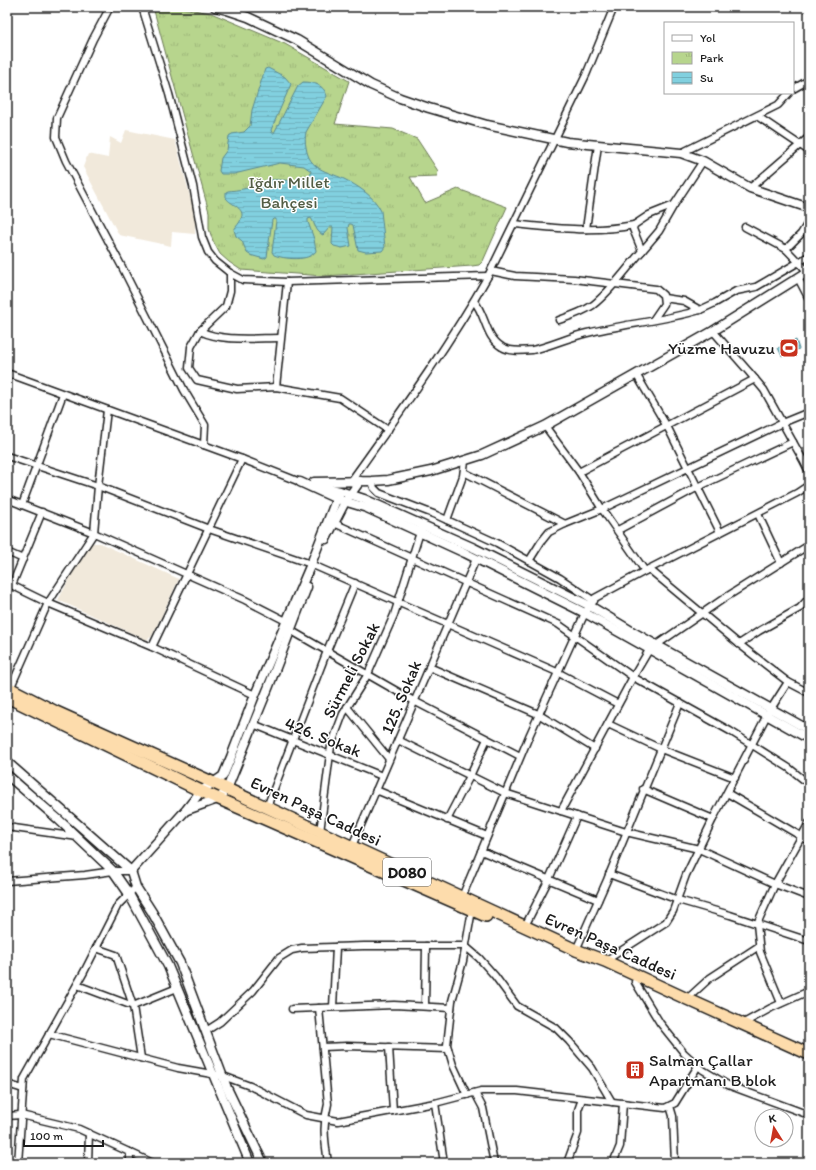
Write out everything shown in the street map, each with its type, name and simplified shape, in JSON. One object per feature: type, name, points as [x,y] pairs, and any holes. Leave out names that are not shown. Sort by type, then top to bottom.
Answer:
[{"type":"highway","name":"Evren Paşa Caddesi","points":[[8,691],[267,807],[576,950],[605,961],[809,1054]]},
{"type":"highway","name":"Evren Paşa Caddesi","points":[[8,691],[201,791],[220,798],[635,982],[809,1062]]},
{"type":"street","points":[[110,7],[93,39],[57,118],[56,136],[66,161],[121,265],[184,390],[205,425],[204,445]]},
{"type":"street","points":[[142,7],[170,94],[193,186],[202,237],[208,252],[215,261],[230,273],[243,280],[287,282],[490,273],[615,283],[656,289],[661,292],[664,298],[663,307],[653,320]]},
{"type":"street","points":[[215,7],[248,17],[297,40],[362,79],[400,98],[487,125],[567,142],[681,153],[703,161],[750,188],[809,208]]},
{"type":"street","points":[[186,810],[220,798],[227,789],[290,630],[340,491],[388,430],[474,301],[490,273],[586,75],[614,7]]},
{"type":"street","points":[[794,88],[809,80]]},
{"type":"street","points":[[681,153],[778,105],[788,94]]},
{"type":"street","points":[[757,116],[809,151]]},
{"type":"street","points":[[750,188],[809,137]]},
{"type":"street","points":[[586,229],[598,145]]},
{"type":"street","points":[[558,320],[573,316],[593,305],[615,283],[659,231],[703,161]]},
{"type":"street","points":[[514,224],[586,229],[615,229],[634,225],[649,215],[674,205]]},
{"type":"street","points":[[786,249],[801,234],[809,221]]},
{"type":"street","points":[[634,225],[633,230],[642,251]]},
{"type":"street","points":[[300,482],[360,482],[388,480],[432,471],[482,455],[545,426],[713,331],[808,272],[786,249],[745,227]]},
{"type":"street","points":[[474,301],[483,314],[487,329],[492,338],[503,347],[526,351],[537,349],[575,336],[700,310],[716,303],[736,291],[756,287],[809,256]]},
{"type":"street","points":[[230,273],[230,291],[226,306],[200,330],[191,346],[189,368],[197,380],[237,389],[276,387],[340,398],[388,430]]},
{"type":"street","points":[[798,278],[809,299]]},
{"type":"street","points":[[276,387],[287,282]]},
{"type":"street","points":[[664,298],[684,301],[700,310]]},
{"type":"street","points":[[200,330],[208,335],[224,338],[280,338]]},
{"type":"street","points":[[713,331],[764,390],[809,472]]},
{"type":"street","points":[[7,373],[242,459],[345,502],[367,508],[474,548],[592,603]]},
{"type":"street","points":[[636,374],[666,425],[720,532]]},
{"type":"street","points":[[579,472],[755,379]]},
{"type":"street","points":[[22,505],[63,394]]},
{"type":"street","points":[[8,691],[48,603],[94,533],[107,410]]},
{"type":"street","points":[[529,561],[549,532],[602,509],[782,423],[809,412]]},
{"type":"street","points":[[545,426],[579,472],[602,509],[647,570],[788,682],[809,693]]},
{"type":"street","points":[[618,530],[698,487],[793,442]]},
{"type":"street","points":[[7,456],[98,486],[209,529],[313,565],[557,672],[618,704]]},
{"type":"street","points":[[152,647],[242,459]]},
{"type":"street","points":[[447,520],[464,472],[465,461]]},
{"type":"street","points":[[464,472],[565,524]]},
{"type":"street","points":[[372,481],[374,488],[379,493],[447,520],[497,543],[560,578],[652,648]]},
{"type":"street","points":[[300,482],[340,491],[421,528],[476,559],[652,648],[769,712],[809,730]]},
{"type":"street","points":[[7,881],[85,875],[113,871],[131,871],[186,810],[201,791],[223,776],[286,621],[345,502],[360,482]]},
{"type":"street","points":[[462,897],[538,714],[585,613],[596,598],[720,532],[798,493],[809,485]]},
{"type":"street","points":[[7,499],[94,533],[245,600],[286,621],[290,630],[414,701],[520,756]]},
{"type":"street","points":[[42,512],[23,559],[9,584],[48,603],[152,647],[255,695]]},
{"type":"street","points":[[758,514],[781,563]]},
{"type":"street","points":[[334,523],[558,624],[633,677],[730,731],[789,768],[809,784]]},
{"type":"street","name":"Sürmeli Sokak","points":[[320,832],[331,746],[343,714],[368,674],[398,602],[421,528]]},
{"type":"street","points":[[561,811],[633,677],[652,648],[809,545]]},
{"type":"street","points":[[7,552],[23,559]]},
{"type":"street","name":"125. Sokak","points":[[352,846],[476,559]]},
{"type":"street","points":[[267,807],[355,583]]},
{"type":"street","points":[[739,644],[800,608],[809,598]]},
{"type":"street","points":[[429,667],[538,714],[595,749]]},
{"type":"street","points":[[605,961],[666,922],[673,911],[686,876],[713,819],[769,712],[788,682]]},
{"type":"street","points":[[576,950],[680,703]]},
{"type":"street","points":[[347,707],[389,759]]},
{"type":"street","points":[[769,712],[809,739]]},
{"type":"street","name":"426. Sokak","points":[[253,724],[382,776]]},
{"type":"street","points":[[608,724],[661,749],[735,778]]},
{"type":"street","points":[[447,820],[487,739]]},
{"type":"street","points":[[398,740],[505,793],[626,832],[699,849],[775,884],[809,897]]},
{"type":"street","points":[[7,762],[131,871],[136,887],[152,912],[180,963],[223,1076],[263,1163]]},
{"type":"street","points":[[8,777],[78,837],[113,871],[129,894],[168,966],[214,1074],[242,1147],[250,1163]]},
{"type":"street","points":[[643,789],[713,819]]},
{"type":"street","points":[[376,790],[487,836]]},
{"type":"street","points":[[727,793],[809,841]]},
{"type":"street","points":[[525,926],[549,879],[577,816]]},
{"type":"street","points":[[781,1003],[760,952],[757,924],[775,884],[809,823]]},
{"type":"street","points":[[7,827],[78,837]]},
{"type":"street","points":[[481,851],[598,900]]},
{"type":"street","points":[[609,874],[678,900],[809,941]]},
{"type":"street","points":[[18,1163],[24,1079],[77,985],[118,905],[136,887]]},
{"type":"street","points":[[467,1095],[453,1065],[447,1045],[451,1008],[466,946],[472,910]]},
{"type":"street","points":[[425,1006],[426,946]]},
{"type":"street","points":[[206,1031],[220,1022],[253,991],[279,958],[292,950],[302,948],[336,947],[466,946],[495,976],[517,1006],[556,1028],[569,1041],[592,1068],[612,1102]]},
{"type":"street","points":[[687,999],[710,978],[759,946]]},
{"type":"street","points":[[332,1007],[336,947]]},
{"type":"street","points":[[96,948],[116,955],[133,1006],[141,1058]]},
{"type":"street","points":[[635,982],[660,1023],[684,1053],[703,1070],[728,1085],[809,1115]]},
{"type":"street","points":[[77,985],[133,1006],[177,988]]},
{"type":"street","points":[[742,1024],[781,1003],[809,991]]},
{"type":"street","points":[[292,1009],[394,1005],[451,1008]]},
{"type":"street","points":[[318,1008],[328,1104],[324,1118],[324,1137],[328,1163]]},
{"type":"street","points":[[49,1034],[178,1068],[223,1076],[250,1086],[306,1115],[338,1121],[435,1103],[481,1091],[517,1091],[665,1108],[675,1103],[698,1066]]},
{"type":"street","points":[[323,1046],[448,1049]]},
{"type":"street","points":[[389,1047],[392,1111]]},
{"type":"street","points":[[7,1084],[23,1089]]},
{"type":"street","points":[[475,1093],[483,1108],[494,1163]]},
{"type":"street","points":[[567,1163],[578,1133],[578,1110],[582,1098]]},
{"type":"street","points":[[435,1103],[444,1163]]},
{"type":"street","points":[[612,1163],[620,1146],[623,1103]]},
{"type":"street","points":[[670,1106],[674,1116],[675,1163]]},
{"type":"street","points":[[7,1116],[21,1115],[79,1129],[153,1163]]},
{"type":"street","points":[[88,1163],[89,1133]]},
{"type":"street","points":[[130,1152],[130,1163]]},
{"type":"shaded area","points":[[126,130],[175,140],[195,215],[195,234],[172,232],[171,246],[119,235],[83,167],[88,154],[108,158],[110,137],[121,143]]},
{"type":"shaded area","points":[[89,543],[100,543],[179,579],[152,636],[147,640],[58,600]]},
{"type":"green space","name":"Iğdır Millet Bahçesi","points":[[153,7],[175,7],[211,13],[285,44],[349,81],[335,124],[393,129],[417,139],[438,171],[437,176],[410,177],[425,203],[458,189],[507,207],[483,261],[479,265],[472,266],[324,276],[241,270],[229,262],[220,254],[209,229],[209,212]]},
{"type":"water","points":[[268,68],[285,77],[291,84],[271,130],[272,133],[274,133],[298,86],[303,82],[318,85],[326,92],[327,96],[306,132],[305,143],[308,155],[311,161],[320,169],[355,185],[370,196],[378,206],[381,211],[385,247],[382,251],[366,252],[358,250],[353,225],[351,224],[349,224],[348,228],[351,246],[342,248],[334,246],[332,244],[333,227],[330,227],[323,235],[317,230],[311,218],[308,219],[308,222],[314,239],[316,251],[308,257],[296,259],[274,255],[272,252],[276,219],[272,220],[267,257],[264,259],[247,253],[242,241],[236,236],[234,230],[242,215],[240,209],[226,198],[226,192],[258,185],[268,180],[300,180],[309,176],[311,171],[304,166],[280,163],[234,174],[221,174],[219,171],[221,158],[227,150],[229,136],[244,132],[250,126],[252,110],[265,69]]},
{"type":"water","name":"Yüzme Havuzu","points":[[796,340],[799,349],[782,356],[778,348]]},
{"type":"place","name":"Yüzme Havuzu","points":[[789,348]]},
{"type":"place","name":"Salman Çallar Apartmanı B blok","points":[[635,1070]]}]
